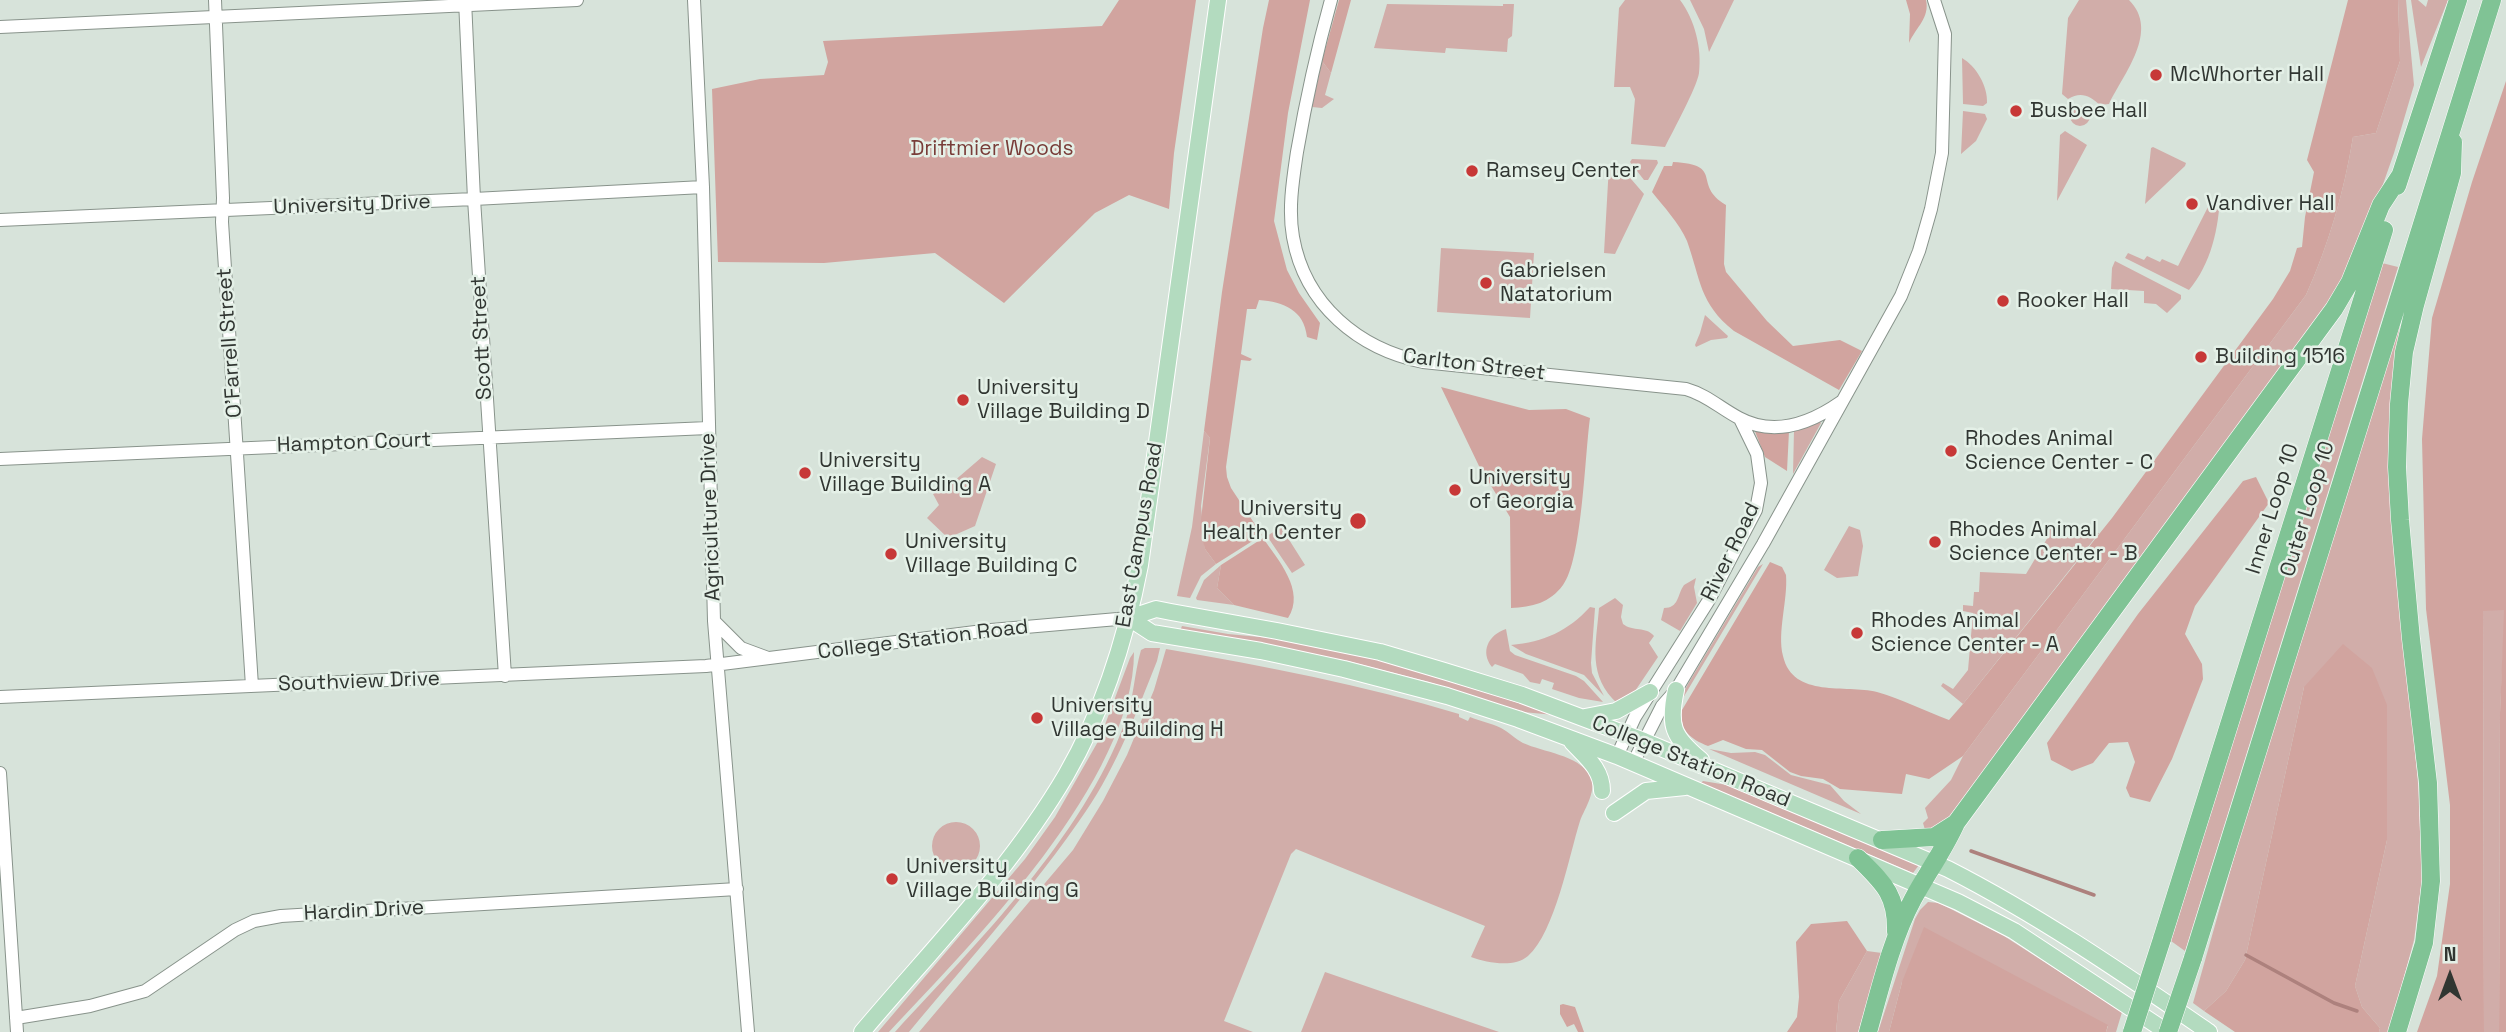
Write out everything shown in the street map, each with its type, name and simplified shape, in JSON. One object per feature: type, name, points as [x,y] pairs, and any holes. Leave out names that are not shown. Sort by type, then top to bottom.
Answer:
[{"type":"highway","name":"Inner Loop 10","points":[[2132,1032],[2400,176],[2458,0]]},
{"type":"highway","name":"Outer Loop 10","points":[[2167,1032],[2193,958],[2492,0]]},
{"type":"highway","points":[[2397,1032],[2424,943],[2431,881],[2428,783],[2410,639],[2400,520],[2397,467],[2399,404],[2409,329],[2452,173],[2454,118]]},
{"type":"highway","points":[[1868,1032],[1912,900],[1956,824],[2334,309],[2350,282],[2381,205],[2400,176]]},
{"type":"highway","points":[[1882,840],[1934,837],[1956,824]]},
{"type":"highway","points":[[1858,858],[1892,896],[1896,914],[1896,944]]},
{"type":"main road","name":"East Campus Road","points":[[862,1032],[1000,870],[1047,806],[1067,773],[1093,719],[1129,618],[1141,554],[1218,0]]},
{"type":"main road","name":"College Station Road","points":[[1129,618],[1156,609],[1380,652],[1507,690],[1643,741],[1882,840],[1992,891],[2063,934],[2209,1032]]},
{"type":"main road","name":"College Station Road","points":[[1129,618],[1152,633],[1261,651],[1447,696],[1617,756],[1922,885],[2014,931],[2167,1032]]},
{"type":"main road","points":[[1675,690],[1671,714],[1675,735],[1713,770]]},
{"type":"main road","points":[[1582,718],[1616,711],[1650,692]]},
{"type":"main road","points":[[1568,738],[1599,772],[1602,791]]},
{"type":"main road","points":[[1614,813],[1646,791],[1691,787]]},
{"type":"street","name":"O'Farrell Street","points":[[215,0],[222,210],[252,686]]},
{"type":"street","points":[[0,27],[465,3],[577,0]]},
{"type":"street","name":"Agriculture Drive","points":[[694,0],[703,187],[714,621],[748,1032]]},
{"type":"street","name":"Carlton Street","points":[[1331,0],[1311,72],[1294,176],[1291,216],[1293,238],[1304,275],[1324,306],[1339,322],[1357,337],[1381,350],[1410,360],[1678,387],[1704,394],[1740,419]]},
{"type":"street","name":"River Road","points":[[1633,763],[1662,706],[1675,690],[1763,544],[1906,284],[1919,251],[1938,184],[1942,153],[1945,34],[1934,0]]},
{"type":"street","name":"Scott Street","points":[[465,3],[488,437],[505,676]]},
{"type":"street","name":"University Drive","points":[[0,220],[474,200],[703,187]]},
{"type":"street","points":[[1740,419],[1769,427],[1786,427],[1822,415],[1841,402]]},
{"type":"street","name":"River Road","points":[[1617,756],[1650,692],[1709,600],[1756,510],[1762,483],[1757,454],[1740,419]]},
{"type":"street","name":"Hampton Court","points":[[0,459],[708,428]]},
{"type":"street","name":"College Station Road","points":[[718,665],[991,630],[1129,618]]},
{"type":"street","points":[[714,621],[741,649],[771,659]]},
{"type":"street","name":"Southview Drive","points":[[0,697],[718,665]]},
{"type":"street","points":[[0,773],[17,1032]]},
{"type":"street","name":"Hardin Drive","points":[[16,1018],[90,1006],[145,991],[235,930],[254,921],[281,916],[737,889]]},
{"type":"shaded area","points":[[1625,0],[1680,0],[1690,16],[1696,35],[1699,73],[1665,147],[1631,144],[1635,99],[1630,87],[1614,87],[1619,8]]},
{"type":"shaded area","points":[[1690,0],[1734,0],[1709,52],[1704,29]]},
{"type":"shaded area","points":[[2079,0],[2129,0],[2138,12],[2141,25],[2136,52],[2109,104],[2100,105],[2081,95],[2068,99],[2062,94],[2068,18]]},
{"type":"shaded area","points":[[2398,0],[2406,0],[2414,85],[2394,153],[2362,244],[2317,325],[1951,817],[1926,833],[1923,823],[1928,818],[1925,808],[1951,780],[1963,756],[2306,295],[2335,218],[2353,137],[2376,133],[2400,61]]},
{"type":"shaded area","points":[[2411,0],[2418,0],[2426,7],[2428,0],[2448,0],[2421,67]]},
{"type":"shaded area","points":[[1387,4],[1514,4],[1512,36],[1508,39],[1507,52],[1446,48],[1445,53],[1374,48]]},
{"type":"shaded area","points":[[1962,58],[1972,66],[1983,83],[1987,103],[1983,106],[1963,104]]},
{"type":"shaded area","points":[[1322,61],[1331,73],[1325,95],[1334,99],[1322,108],[1312,107]]},
{"type":"shaded area","points":[[2080,106],[2087,109],[2090,116],[2087,123],[2080,126],[2073,123],[2070,116],[2073,109]]},
{"type":"shaded area","points":[[1963,111],[1985,114],[1987,119],[1976,141],[1961,154]]},
{"type":"shaded area","points":[[2065,131],[2087,145],[2057,201],[2060,135]]},
{"type":"shaded area","points":[[2151,148],[2186,163],[2145,204]]},
{"type":"shaded area","points":[[1632,159],[1657,160],[1658,163],[1648,180],[1644,180],[1630,162]]},
{"type":"shaded area","points":[[1609,165],[1619,165],[1644,194],[1615,254],[1604,253]]},
{"type":"shaded area","points":[[2220,194],[2212,245],[2203,269],[2189,290],[2125,258],[2128,253],[2144,260],[2147,256],[2160,262],[2162,259],[2178,266],[2209,205],[2214,208]]},
{"type":"shaded area","name":"Gabrielsen Natatorium","points":[[1441,248],[1534,253],[1530,318],[1437,312]]},
{"type":"shaded area","points":[[2115,261],[2181,295],[2181,299],[2167,313],[2156,304],[2144,303],[2144,291],[2111,289]]},
{"type":"shaded area","points":[[2382,263],[2398,267],[2185,951],[2171,941]]},
{"type":"shaded area","points":[[2410,284],[2399,351],[2408,679],[2418,783],[2422,879],[2414,940],[2389,1032],[2379,1032],[2380,1028],[2362,1007],[2355,986],[2387,840],[2304,687],[2245,960],[2226,991],[2204,1011],[2193,1003],[2243,826]]},
{"type":"shaded area","points":[[1705,315],[1728,336],[1696,347],[1695,345]]},
{"type":"shaded area","points":[[1821,423],[1793,474],[1794,430]]},
{"type":"shaded area","points":[[1204,431],[1210,438],[1201,506],[1205,549],[1216,564],[1201,576],[1190,598],[1177,596],[1192,527]]},
{"type":"shaded area","points":[[982,457],[996,464],[975,526],[948,538],[927,518],[939,505],[933,494],[940,487],[946,488]]},
{"type":"shaded area","points":[[1849,526],[1860,530],[1863,546],[1858,576],[1837,578],[1824,570]]},
{"type":"shaded area","points":[[1281,527],[1305,565],[1292,573],[1267,536]]},
{"type":"shaded area","points":[[2049,529],[2099,533],[1963,704],[1941,686],[1943,683],[1953,689],[1968,670],[1973,613],[1963,611],[1963,605],[1973,606],[1974,592],[1979,592],[1980,572],[2026,574],[2048,537]]},
{"type":"shaded area","points":[[1763,564],[1680,703],[1688,684],[1758,567]]},
{"type":"shaded area","points":[[1221,565],[1217,588],[1234,605],[1197,600],[1204,580]]},
{"type":"shaded area","points":[[1696,578],[1694,587],[1697,603],[1680,631],[1661,620],[1664,608],[1672,606],[1684,585]]},
{"type":"shaded area","points":[[1615,598],[1623,605],[1623,624],[1647,631],[1654,636],[1649,643],[1658,657],[1633,694],[1618,704],[1602,683],[1596,660],[1599,608]]},
{"type":"shaded area","points":[[1590,607],[1595,608],[1592,673],[1604,696],[1584,675],[1526,654],[1511,645],[1555,634],[1573,623]]},
{"type":"shaded area","points":[[2483,610],[2505,610],[2500,713],[2499,1032],[2484,1032]]},
{"type":"shaded area","points":[[1182,626],[1281,639],[1369,658],[1441,677],[1554,715],[1523,712],[1429,682],[1348,661],[1180,631]]},
{"type":"shaded area","points":[[1506,629],[1510,651],[1515,655],[1576,676],[1603,702],[1552,689],[1554,683],[1542,679],[1540,684],[1530,682],[1523,674],[1495,664],[1492,667],[1486,650],[1490,640]]},
{"type":"shaded area","points":[[1160,648],[1157,661],[1117,757],[1086,811],[1023,896],[909,1032],[895,1032],[1025,887],[1083,806],[1106,765],[1125,722],[1141,650]]},
{"type":"shaded area","points":[[1166,649],[1314,677],[1459,714],[1459,717],[1468,721],[1470,717],[1497,726],[1523,743],[1569,758],[1584,768],[1592,780],[1592,792],[1580,821],[1553,912],[1538,945],[1528,956],[1516,962],[1493,962],[1471,957],[1485,926],[1296,849],[1291,854],[1224,1021],[1253,1032],[919,1032],[1073,850],[1127,755],[1154,690]]},
{"type":"shaded area","points":[[1134,652],[1127,701],[1108,753],[1079,805],[1043,857],[963,953],[889,1032],[878,1032],[1025,859],[1055,817],[1100,738]]},
{"type":"shaded area","points":[[1709,749],[1765,755],[1791,775],[1830,785],[1844,801],[1861,814]]},
{"type":"shaded area","points":[[1703,781],[1733,786],[1919,865],[1913,873],[1701,783]]},
{"type":"shaded area","points":[[956,822],[973,829],[980,846],[973,863],[956,870],[939,863],[932,846],[939,829]]},
{"type":"shaded area","points":[[1928,902],[1939,903],[2004,936],[2122,1012],[2116,1032],[2106,1032],[2108,1026],[1902,982],[1889,1032],[1878,1032],[1915,919]]},
{"type":"shaded area","points":[[1867,951],[1882,953],[1858,1032],[1836,1032],[1839,1001]]},
{"type":"shaded area","points":[[1325,972],[1499,1032],[1301,1032]]},
{"type":"green space","name":"Driftmier Woods","points":[[1119,0],[1196,0],[1174,153],[1169,209],[1129,195],[1095,213],[1004,303],[935,253],[824,263],[718,262],[712,89],[760,79],[824,75],[828,62],[823,41],[1102,26]]},
{"type":"green space","points":[[1269,0],[1310,0],[1288,113],[1274,221],[1287,270],[1320,323],[1317,340],[1307,337],[1302,320],[1284,305],[1259,300],[1256,309],[1247,309],[1241,354],[1252,359],[1241,360],[1226,467],[1231,488],[1262,535],[1216,564],[1205,549],[1200,529],[1210,438],[1204,431],[1222,292]]},
{"type":"green space","points":[[1339,0],[1351,0],[1331,73],[1322,61]]},
{"type":"green space","points":[[1906,0],[1926,0],[1927,6],[1924,17],[1909,43],[1910,14]]},
{"type":"green space","points":[[2348,0],[2398,0],[2400,61],[2376,133],[2353,137],[2335,217],[2306,295],[1963,756],[1929,779],[1906,774],[1902,794],[1840,789],[1823,779],[1790,772],[1762,750],[1746,749],[1723,740],[1708,746],[1692,737],[1682,724],[1682,710],[1770,562],[1782,567],[1786,575],[1781,647],[1789,670],[1798,679],[1822,687],[1877,692],[1949,720],[2112,518],[2273,299],[2290,271],[2297,248],[2302,247],[2314,172],[2307,160]]},
{"type":"green space","points":[[2506,81],[2506,1032],[2499,1032],[2500,713],[2504,610],[2483,611],[2484,1032],[2417,1032],[2437,976],[2450,884],[2450,805],[2426,609],[2422,439],[2432,318],[2472,182]]},
{"type":"green space","points":[[1673,162],[1689,164],[1704,171],[1710,190],[1726,205],[1726,272],[1767,321],[1793,346],[1840,340],[1862,351],[1839,390],[1734,331],[1714,311],[1707,301],[1684,234],[1652,192],[1664,166],[1672,166]]},
{"type":"green space","points":[[1441,387],[1529,410],[1566,409],[1590,418],[1575,554],[1563,585],[1546,600],[1526,607],[1511,608],[1510,517],[1479,466]]},
{"type":"green space","points":[[1754,429],[1789,431],[1787,471],[1765,457]]},
{"type":"green space","points":[[2256,477],[2269,503],[2195,606],[2185,634],[2202,664],[2203,679],[2172,759],[2150,802],[2130,797],[2126,788],[2135,762],[2128,742],[2109,743],[2093,763],[2072,771],[2051,760],[2047,743],[2138,614],[2243,481]]},
{"type":"green space","points":[[1263,538],[1288,576],[1292,587],[1293,608],[1288,618],[1234,605],[1217,588],[1221,565]]},
{"type":"green space","points":[[2343,644],[2372,668],[2387,705],[2387,840],[2355,986],[2362,1007],[2380,1028],[2379,1032],[2235,1032],[2204,1011],[2226,991],[2245,960],[2304,687]]},
{"type":"green space","points":[[1847,921],[1867,951],[1839,1001],[1836,1032],[1787,1032],[1797,1017],[1799,997],[1796,942],[1811,924]]},
{"type":"green space","points":[[1924,927],[2108,1025],[2106,1032],[1889,1032],[1902,982]]},
{"type":"green space","points":[[1560,1005],[1575,1007],[1584,1032],[1578,1032],[1574,1024],[1567,1027],[1560,1014]]},
{"type":"waterway","points":[[1971,851],[2094,895]]},
{"type":"waterway","points":[[2246,955],[2334,1003],[2357,1011]]},
{"type":"place","name":"McWhorter Hall","points":[[2156,75]]},
{"type":"place","name":"Busbee Hall","points":[[2016,111]]},
{"type":"place","name":"Ramsey Center","points":[[1472,171]]},
{"type":"place","name":"Vandiver Hall","points":[[2192,204]]},
{"type":"place","name":"Gabrielsen Natatorium","points":[[1486,283]]},
{"type":"place","name":"Rooker Hall","points":[[2003,301]]},
{"type":"place","name":"Building 1516","points":[[2201,357]]},
{"type":"place","name":"University Village Building D","points":[[963,400]]},
{"type":"place","name":"Rhodes Animal Science Center - C","points":[[1951,451]]},
{"type":"place","name":"University Village Building A","points":[[805,473]]},
{"type":"place","name":"University of Georgia","points":[[1455,490]]},
{"type":"place","name":"University Health Center","points":[[1358,521]]},
{"type":"place","name":"Rhodes Animal Science Center - B","points":[[1935,542]]},
{"type":"place","name":"University Village Building C","points":[[891,554]]},
{"type":"place","name":"Rhodes Animal Science Center - A","points":[[1857,633]]},
{"type":"place","name":"University Village Building H","points":[[1037,718]]},
{"type":"place","name":"University Village Building G","points":[[892,879]]}]
